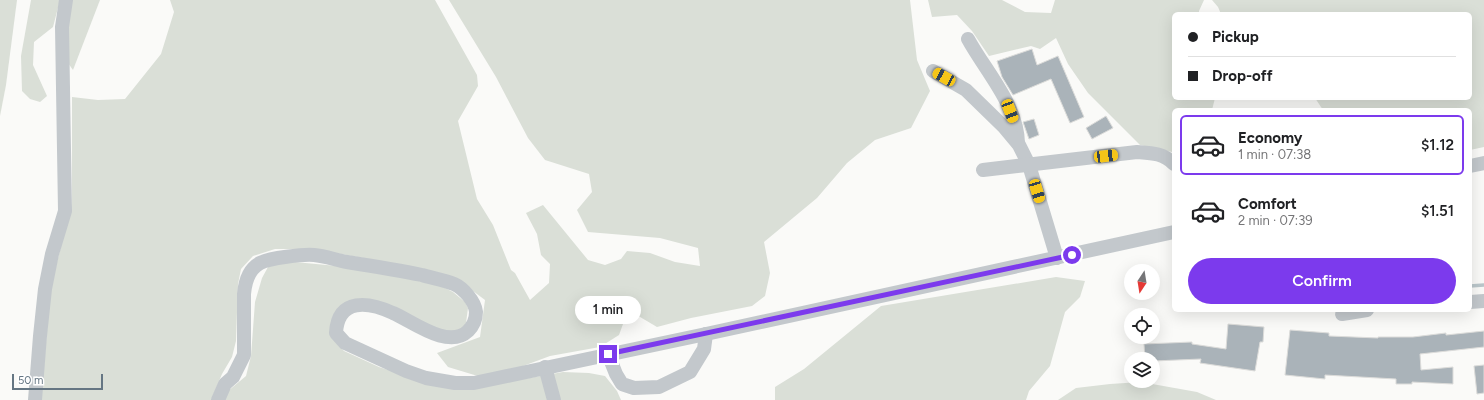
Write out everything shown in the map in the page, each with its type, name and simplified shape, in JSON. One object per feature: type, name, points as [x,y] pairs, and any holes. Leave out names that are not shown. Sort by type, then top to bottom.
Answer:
[{"type":"street","points":[[35,400],[45,289],[52,254],[64,211],[62,27],[66,0]]},
{"type":"street","points":[[968,39],[1006,101],[1018,131],[1018,144]]},
{"type":"street","points":[[933,71],[966,90],[1004,127],[1018,144],[1029,165],[1057,258]]},
{"type":"street","points":[[983,170],[1137,152],[1158,154],[1172,162]]},
{"type":"street","points":[[1472,166],[1484,163]]},
{"type":"street","points":[[218,400],[226,384],[233,377],[244,355],[244,294],[245,284],[250,272],[260,263],[279,258],[313,254],[389,268],[440,279],[455,284],[469,296],[476,311],[473,326],[463,335],[445,337],[422,329],[393,313],[376,307],[357,304],[346,309],[340,316],[336,333],[345,343],[406,371],[426,378],[455,383],[474,383],[1172,232]]},
{"type":"street","points":[[1472,302],[1484,301]]},
{"type":"street","points":[[1342,314],[1354,312]]},
{"type":"street","points":[[608,354],[616,374],[622,384],[634,394],[659,388],[690,372],[704,349],[706,334]]},
{"type":"street","points":[[545,367],[554,400]]},
{"type":"shaded area","points":[[0,0],[17,0],[6,85],[0,116]]},
{"type":"shaded area","points":[[31,0],[60,0],[53,27],[34,42],[33,65],[47,96],[40,102],[30,99],[22,91],[21,56]]},
{"type":"shaded area","points":[[71,0],[100,0],[73,70],[68,63],[68,25]]},
{"type":"shaded area","points":[[170,0],[435,0],[477,75],[478,86],[458,121],[477,199],[493,225],[511,270],[515,273],[530,300],[549,283],[550,264],[541,255],[537,234],[526,213],[543,205],[588,260],[605,265],[621,259],[627,251],[650,253],[675,262],[700,266],[698,248],[660,238],[588,232],[577,210],[592,192],[589,174],[545,160],[528,138],[496,77],[449,0],[910,0],[917,60],[930,91],[911,128],[875,140],[847,163],[817,198],[764,242],[770,273],[765,296],[752,306],[691,318],[657,327],[635,314],[627,313],[619,335],[600,347],[550,356],[515,369],[481,377],[448,367],[437,353],[480,337],[485,300],[461,282],[391,263],[313,249],[275,249],[253,256],[241,269],[238,284],[236,341],[232,357],[222,374],[211,400],[41,400],[51,285],[72,204],[72,97],[98,100],[125,99],[161,54],[174,12]]},
{"type":"shaded area","points":[[928,0],[1002,0],[1025,12],[1051,13],[1055,0],[1204,0],[1199,12],[1172,12],[1172,100],[1214,100],[1212,108],[1172,108],[1172,152],[1140,145],[1088,93],[1068,64],[1056,38],[1040,49],[1031,46],[989,56],[972,31],[957,15],[932,17]]},
{"type":"shaded area","points":[[1212,0],[1484,0],[1484,147],[1472,150],[1472,108],[1322,108],[1316,100],[1472,100],[1472,12],[1220,12]]},
{"type":"shaded area","points":[[295,262],[368,269],[437,284],[453,292],[465,302],[468,308],[466,323],[461,331],[445,331],[357,301],[333,339],[344,351],[379,367],[432,384],[495,384],[563,372],[589,373],[605,376],[617,391],[621,400],[224,400],[228,391],[246,376],[251,356],[255,302],[262,278],[268,267],[277,263]]},
{"type":"shaded area","points":[[1056,277],[1085,281],[1080,297],[1065,312],[1050,366],[1029,391],[1026,400],[775,400],[775,387],[804,369],[881,306]]},
{"type":"shaded area","points":[[1124,383],[1124,388],[1160,388],[1160,385],[1197,392],[1216,400],[1058,400],[1076,388]]},
{"type":"building","points":[[1032,49],[1037,65],[1058,56],[1084,117],[1070,123],[1051,79],[1013,95],[1002,77],[997,61]]},
{"type":"building","points":[[1106,116],[1113,128],[1092,139],[1086,128]]},
{"type":"building","points":[[1034,119],[1039,135],[1029,139],[1023,122]]},
{"type":"building","points":[[1228,324],[1264,327],[1263,342],[1260,342],[1255,371],[1200,363],[1201,359],[1160,361],[1160,352],[1145,352],[1144,344],[1192,342],[1192,344],[1226,349]]},
{"type":"building","points":[[1290,330],[1329,333],[1329,336],[1378,338],[1413,337],[1446,333],[1446,335],[1484,331],[1484,347],[1420,354],[1421,370],[1453,367],[1453,384],[1412,382],[1412,384],[1396,384],[1396,379],[1325,375],[1325,379],[1285,375]]},
{"type":"building","points":[[1484,365],[1484,393],[1477,394],[1474,366]]},
{"type":"waterway","points":[[1472,286],[1484,285]]},
{"type":"route","points":[[608,354],[1072,255]]}]
